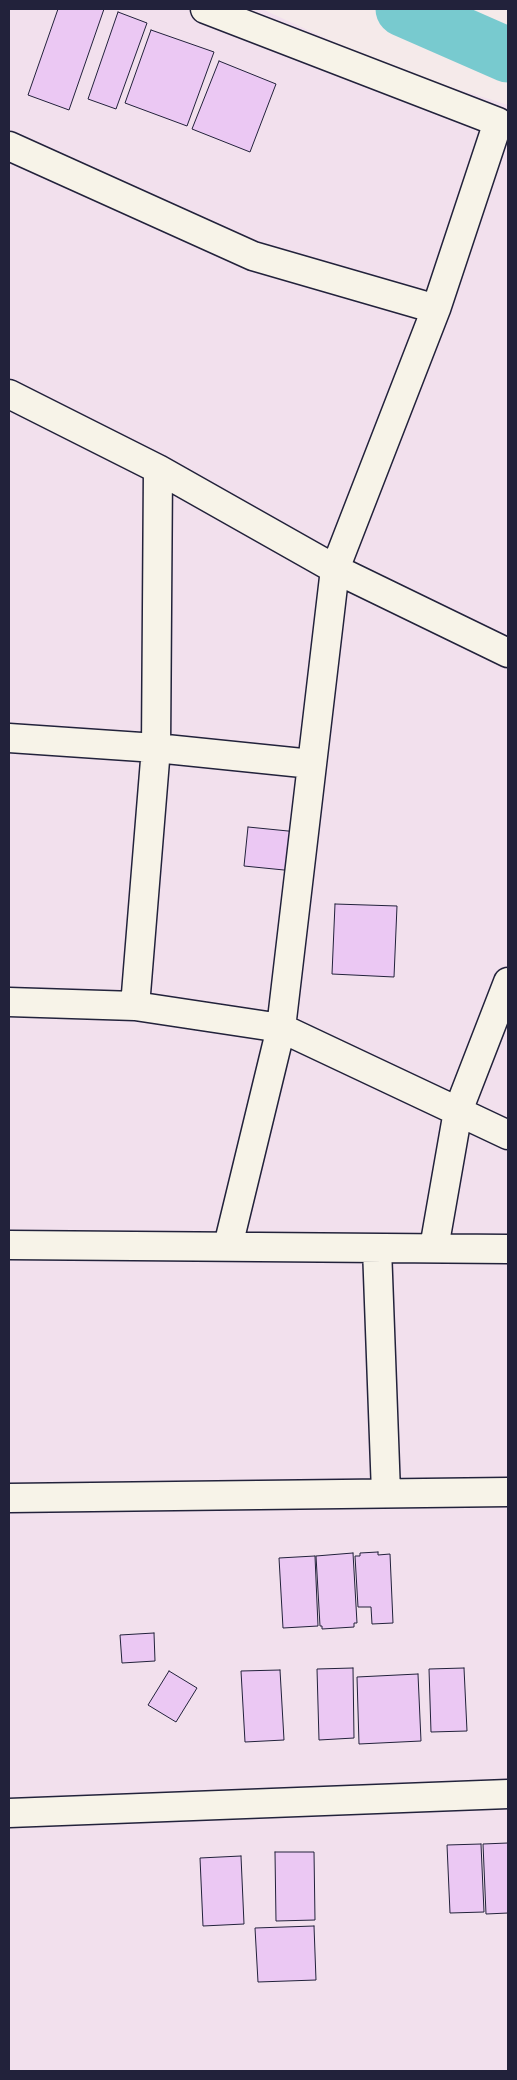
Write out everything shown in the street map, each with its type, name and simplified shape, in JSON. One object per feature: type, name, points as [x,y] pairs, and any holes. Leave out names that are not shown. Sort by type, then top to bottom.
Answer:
[{"type":"street","points":[[205,9],[503,124],[436,309],[335,569],[281,1028],[228,1246]]},
{"type":"street","points":[[9,146],[253,256],[436,309]]},
{"type":"street","points":[[9,394],[158,469],[335,569],[508,653]]},
{"type":"street","points":[[135,1006],[156,748],[158,469]]},
{"type":"street","points":[[9,738],[156,748],[312,764]]},
{"type":"street","points":[[434,1248],[458,1111],[508,982]]},
{"type":"street","points":[[9,1002],[135,1006],[281,1028],[508,1135]]},
{"type":"street","points":[[9,1245],[508,1249]]},
{"type":"street","points":[[377,1248],[386,1494]]},
{"type":"street","points":[[9,1498],[508,1492]]},
{"type":"street","points":[[9,1813],[508,1794]]},
{"type":"shaded area","points":[[9,9],[262,9],[393,69],[508,105],[508,2071],[9,2071]]},
{"type":"building","points":[[58,9],[104,9],[69,110],[28,95]]},
{"type":"building","points":[[118,12],[147,23],[116,109],[88,99]]},
{"type":"building","points":[[151,30],[214,52],[187,126],[125,103]]},
{"type":"building","points":[[219,61],[276,84],[250,152],[192,129]]},
{"type":"building","points":[[248,827],[298,832],[294,871],[244,866]]},
{"type":"building","points":[[335,904],[397,906],[394,977],[332,974]]},
{"type":"building","points":[[378,1552],[378,1555],[390,1554],[393,1623],[372,1624],[371,1607],[358,1607],[355,1556],[360,1556],[360,1553]]},
{"type":"building","points":[[353,1553],[357,1623],[354,1623],[354,1627],[322,1629],[322,1626],[320,1626],[316,1556]]},
{"type":"building","points":[[315,1556],[318,1626],[283,1628],[279,1558]]},
{"type":"building","points":[[154,1633],[155,1661],[122,1663],[120,1635]]},
{"type":"building","points":[[353,1668],[354,1738],[319,1740],[317,1669]]},
{"type":"building","points":[[464,1668],[467,1731],[431,1732],[429,1669]]},
{"type":"building","points":[[280,1670],[284,1740],[245,1742],[241,1671]]},
{"type":"building","points":[[169,1671],[197,1688],[176,1722],[148,1705]]},
{"type":"building","points":[[418,1674],[421,1741],[359,1744],[357,1677]]},
{"type":"building","points":[[508,1843],[508,1913],[486,1914],[483,1844]]},
{"type":"building","points":[[481,1844],[484,1912],[450,1913],[447,1845]]},
{"type":"building","points":[[275,1852],[314,1852],[315,1920],[276,1921]]},
{"type":"building","points":[[241,1856],[244,1924],[203,1926],[200,1858]]},
{"type":"building","points":[[314,1926],[316,1980],[258,1982],[255,1928]]},
{"type":"waterway","points":[[403,9],[508,55]]}]
